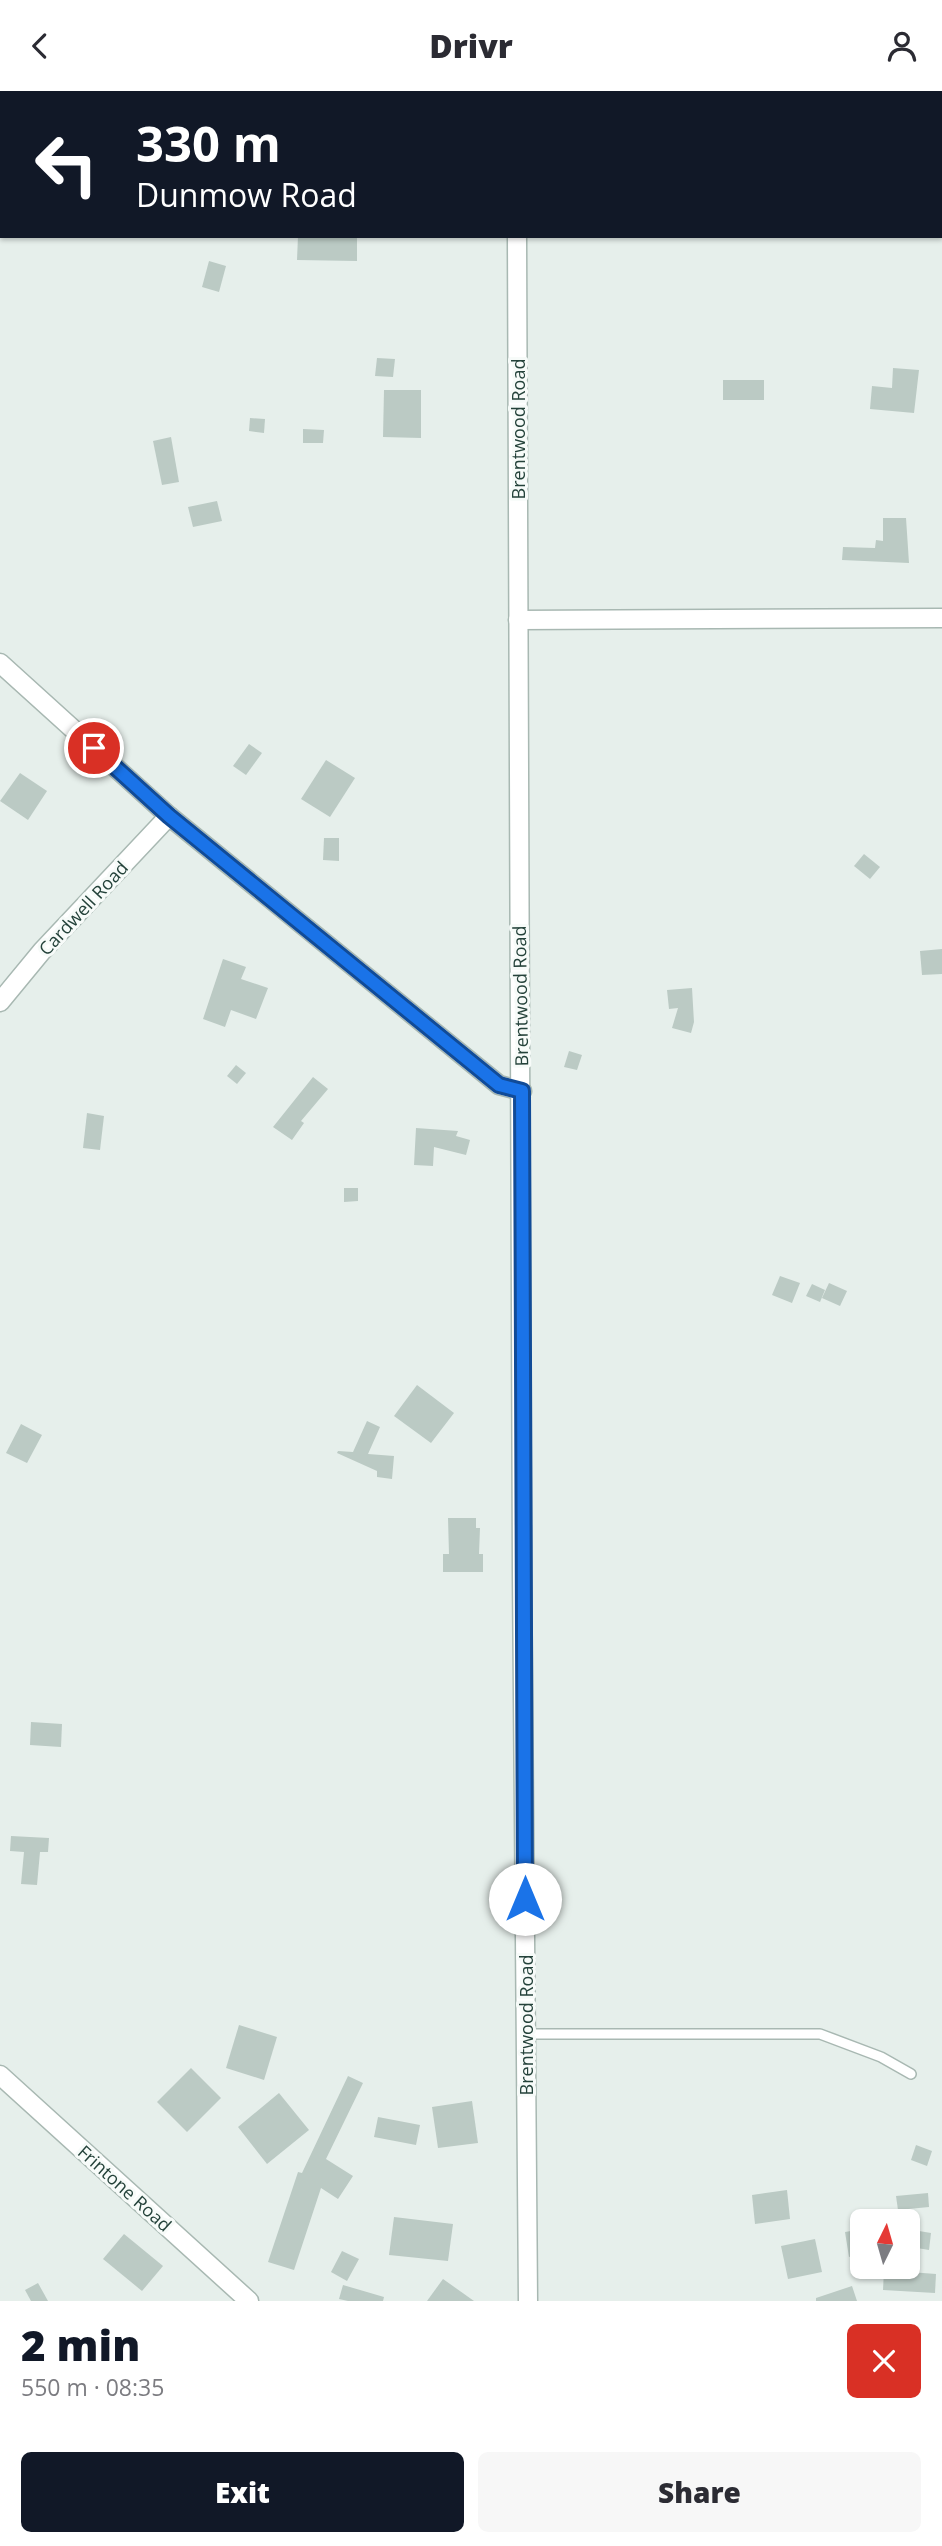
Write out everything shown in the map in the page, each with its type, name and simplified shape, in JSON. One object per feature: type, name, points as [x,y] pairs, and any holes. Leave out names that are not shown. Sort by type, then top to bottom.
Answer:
[{"type":"street","name":"Brentwood Road","points":[[517,238],[528,2301]]},
{"type":"street","points":[[518,620],[942,618]]},
{"type":"street","points":[[0,663],[169,816],[499,1085],[522,1091]]},
{"type":"street","name":"Cardwell Road","points":[[0,1002],[42,951],[169,816]]},
{"type":"street","name":"Frintone Road","points":[[0,2075],[249,2301]]},
{"type":"lane","points":[[526,2034],[820,2034],[881,2057],[911,2074]]},
{"type":"building","points":[[298,238],[357,238],[357,261],[297,260]]},
{"type":"building","points":[[209,261],[226,266],[219,292],[202,287]]},
{"type":"building","points":[[377,358],[395,359],[393,377],[375,376]]},
{"type":"building","points":[[893,368],[919,370],[914,413],[870,409],[872,386],[892,388]]},
{"type":"building","points":[[723,380],[764,380],[764,400],[723,400]]},
{"type":"building","points":[[384,390],[421,390],[421,438],[383,437]]},
{"type":"building","points":[[250,418],[265,419],[264,433],[249,431]]},
{"type":"building","points":[[303,429],[324,430],[323,443],[303,443]]},
{"type":"building","points":[[171,437],[179,482],[162,485],[153,441]]},
{"type":"building","points":[[217,501],[222,521],[193,527],[188,507]]},
{"type":"building","points":[[883,518],[906,518],[909,563],[842,560],[843,547],[875,548],[876,540],[883,541]]},
{"type":"building","points":[[249,744],[262,753],[246,775],[233,766]]},
{"type":"building","points":[[326,760],[355,778],[330,817],[301,799]]},
{"type":"building","points":[[20,773],[47,791],[28,820],[0,801]]},
{"type":"building","points":[[324,838],[339,838],[339,861],[323,860]]},
{"type":"building","points":[[864,854],[880,867],[870,879],[854,866]]},
{"type":"building","points":[[942,949],[942,974],[922,975],[920,951]]},
{"type":"building","points":[[223,959],[246,967],[241,979],[268,988],[256,1019],[231,1010],[225,1027],[203,1019]]},
{"type":"building","points":[[692,988],[694,1022],[691,1033],[672,1028],[678,1008],[669,1009],[667,990]]},
{"type":"building","points":[[569,1051],[582,1055],[577,1070],[564,1067]]},
{"type":"building","points":[[236,1065],[246,1073],[237,1084],[227,1076]]},
{"type":"building","points":[[313,1077],[328,1089],[301,1121],[304,1123],[292,1140],[273,1127]]},
{"type":"building","points":[[87,1113],[104,1116],[100,1150],[83,1148]]},
{"type":"building","points":[[416,1128],[458,1131],[456,1136],[470,1140],[466,1155],[434,1147],[433,1166],[414,1165]]},
{"type":"building","points":[[344,1188],[358,1188],[358,1201],[344,1202]]},
{"type":"building","points":[[780,1276],[800,1283],[792,1303],[772,1295]]},
{"type":"building","points":[[829,1283],[847,1291],[840,1306],[822,1298]]},
{"type":"building","points":[[812,1284],[825,1290],[820,1302],[806,1296]]},
{"type":"building","points":[[417,1385],[454,1413],[431,1443],[394,1416]]},
{"type":"building","points":[[367,1421],[380,1427],[368,1454],[394,1456],[392,1479],[377,1477],[377,1471],[337,1453],[353,1452]]},
{"type":"building","points":[[21,1424],[42,1435],[27,1463],[6,1453]]},
{"type":"building","points":[[448,1518],[476,1518],[476,1528],[480,1528],[479,1554],[483,1554],[483,1572],[443,1572],[443,1554],[449,1554]]},
{"type":"building","points":[[31,1722],[62,1724],[61,1747],[30,1745]]},
{"type":"building","points":[[11,1836],[49,1838],[48,1852],[40,1852],[37,1885],[21,1884],[24,1852],[10,1851]]},
{"type":"building","points":[[239,2025],[277,2037],[264,2080],[226,2068]]},
{"type":"building","points":[[191,2068],[221,2098],[187,2132],[157,2102]]},
{"type":"building","points":[[348,2076],[363,2083],[326,2159],[353,2176],[338,2199],[321,2188],[294,2270],[268,2262],[298,2172],[302,2173]]},
{"type":"building","points":[[279,2093],[309,2130],[267,2164],[238,2127]]},
{"type":"building","points":[[472,2101],[478,2143],[438,2148],[432,2107]]},
{"type":"building","points":[[378,2117],[420,2125],[416,2145],[374,2137]]},
{"type":"building","points":[[916,2145],[932,2151],[927,2166],[911,2160]]},
{"type":"building","points":[[787,2190],[790,2219],[755,2224],[752,2195]]},
{"type":"building","points":[[928,2193],[929,2207],[898,2209],[896,2196]]},
{"type":"building","points":[[394,2217],[453,2224],[448,2261],[389,2255]]},
{"type":"building","points":[[850,2231],[849,2257],[845,2232]]},
{"type":"building","points":[[920,2231],[931,2233],[929,2250],[920,2248]]},
{"type":"building","points":[[124,2234],[163,2266],[142,2291],[103,2259]]},
{"type":"building","points":[[815,2239],[822,2272],[788,2279],[781,2246]]},
{"type":"building","points":[[342,2251],[359,2259],[347,2281],[331,2272]]},
{"type":"building","points":[[920,2273],[936,2274],[935,2293],[883,2290],[884,2279],[920,2279]]},
{"type":"building","points":[[443,2279],[474,2301],[427,2301]]},
{"type":"building","points":[[38,2283],[48,2301],[31,2301],[25,2290]]},
{"type":"building","points":[[343,2285],[384,2297],[383,2301],[339,2299]]},
{"type":"building","points":[[852,2286],[857,2301],[816,2301],[816,2298]]},
{"type":"route","points":[[94,748],[169,816],[499,1085],[522,1091],[525,1899]]}]
